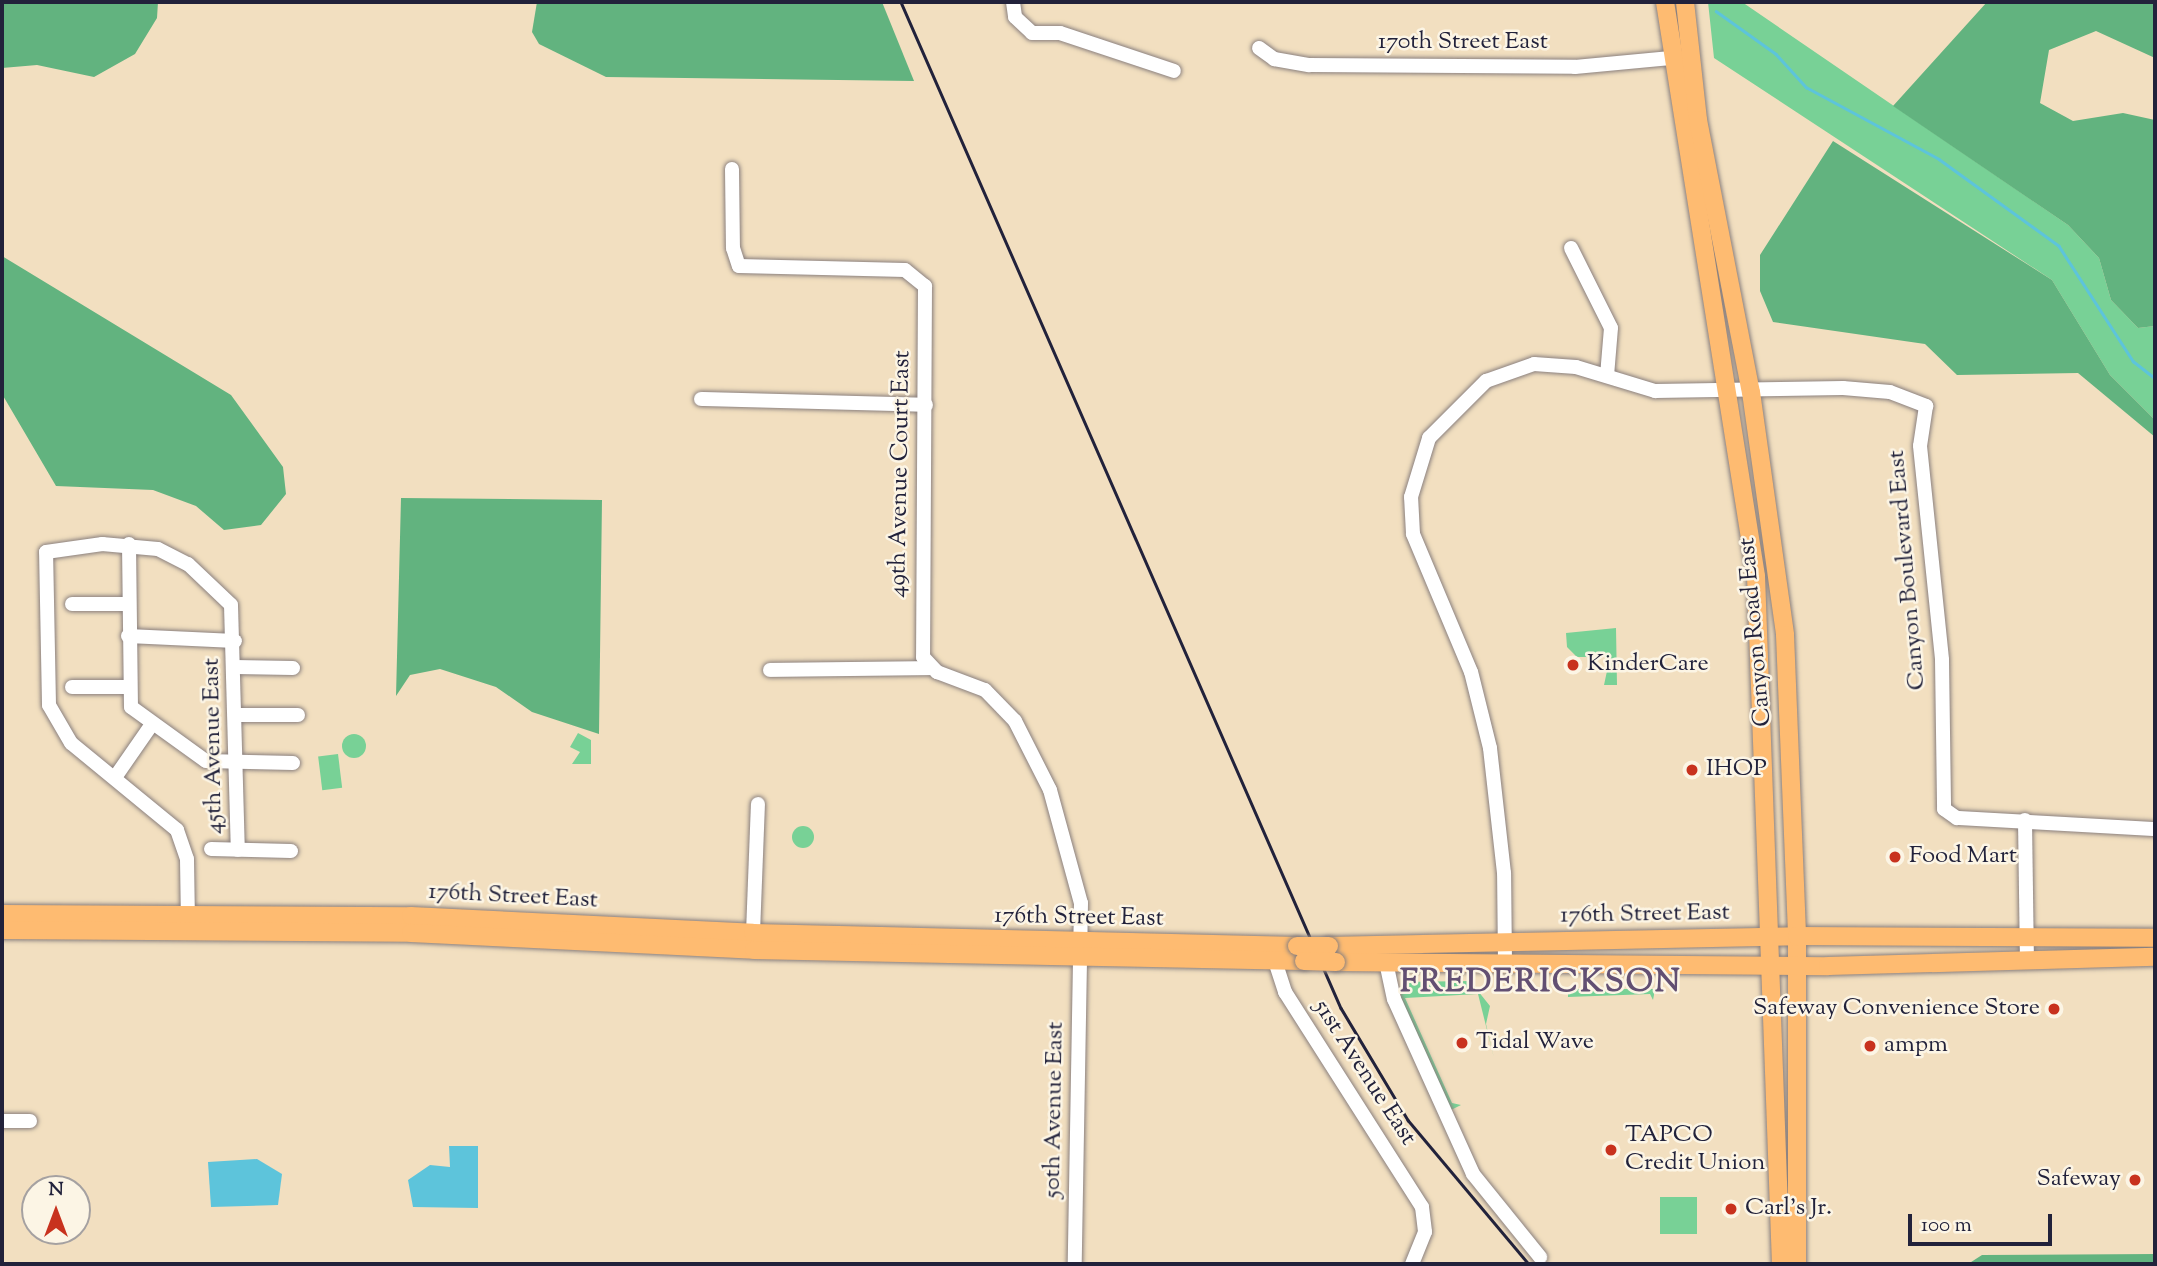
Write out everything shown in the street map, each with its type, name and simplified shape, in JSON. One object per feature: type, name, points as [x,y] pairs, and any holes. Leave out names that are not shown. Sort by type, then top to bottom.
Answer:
[{"type":"main road","name":"Canyon Road East","points":[[1665,2],[1671,58],[1756,576],[1781,1264]]},
{"type":"main road","name":"Canyon Road East","points":[[1685,2],[1698,120],[1751,392],[1785,635],[1797,936],[1797,1264]]},
{"type":"main road","points":[[1671,58],[1683,65],[1698,120]]},
{"type":"main road","name":"176th Street East","points":[[2,914],[624,941],[1301,954],[1504,942],[1797,936],[2155,938]]},
{"type":"main road","name":"176th Street East","points":[[2,930],[411,916],[1275,961],[1301,954]]},
{"type":"main road","points":[[624,941],[629,934],[734,932]]},
{"type":"main road","name":"176th Street East","points":[[1333,954],[1387,962],[1769,965],[2155,957]]},
{"type":"street","points":[[1013,2],[1015,17],[1032,33],[1060,33],[1174,71]]},
{"type":"street","name":"170th Street East","points":[[1259,48],[1274,59],[1309,65],[1575,67],[1671,58]]},
{"type":"street","name":"49th Avenue Court East","points":[[732,169],[737,263],[753,270],[894,269],[920,279],[928,297],[921,618],[923,657],[932,668]]},
{"type":"street","points":[[1571,248],[1611,328],[1607,376]]},
{"type":"street","points":[[1504,962],[1490,748],[1471,672],[1420,553],[1410,513],[1419,456],[1453,404],[1486,382],[1534,364],[1607,376],[1655,391],[1751,392]]},
{"type":"street","name":"Canyon Boulevard East","points":[[1751,392],[1843,388],[1890,392],[1926,406],[1920,446],[1942,660],[1941,803],[1957,818],[2155,829]]},
{"type":"street","points":[[701,399],[926,405]]},
{"type":"street","points":[[188,923],[187,859],[177,830],[116,776],[71,743],[49,705],[46,552],[129,544],[127,687],[131,707],[199,758],[293,763]]},
{"type":"street","name":"45th Avenue East","points":[[129,544],[174,556],[225,597],[235,616],[238,850]]},
{"type":"street","points":[[72,604],[128,604]]},
{"type":"street","points":[[128,636],[235,641]]},
{"type":"street","points":[[235,667],[293,668]]},
{"type":"street","points":[[770,670],[932,668]]},
{"type":"street","name":"50th Avenue East","points":[[932,668],[991,695],[1034,753],[1066,840],[1081,903],[1075,1264]]},
{"type":"street","points":[[72,687],[127,687]]},
{"type":"street","points":[[235,715],[298,715]]},
{"type":"street","points":[[116,776],[152,724]]},
{"type":"street","points":[[753,933],[758,804]]},
{"type":"street","points":[[2025,820],[2027,960]]},
{"type":"street","points":[[211,849],[291,851]]},
{"type":"street","name":"51st Avenue East","points":[[1275,961],[1285,992],[1422,1207],[1425,1232],[1412,1264]]},
{"type":"street","points":[[1387,962],[1394,999],[1473,1174],[1540,1257]]},
{"type":"street","points":[[2,1121],[30,1121]]},
{"type":"green space","points":[[2,2],[158,2],[157,18],[135,54],[94,77],[37,65],[2,68]]},
{"type":"green space","points":[[537,2],[882,2],[914,81],[606,77],[539,44],[532,32]]},
{"type":"green space","points":[[1708,2],[1742,2],[2068,225],[2099,258],[2111,300],[2138,328],[2155,326],[2155,420],[2110,375],[2052,280],[1714,58]]},
{"type":"green space","points":[[1987,2],[2155,2],[2155,58],[2096,31],[2049,50],[2040,103],[2073,121],[2123,113],[2155,120],[2155,326],[2138,328],[2111,300],[2099,258],[2068,225],[1893,106]]},
{"type":"green space","points":[[1833,141],[2052,280],[2110,375],[2155,420],[2155,437],[2078,373],[1957,375],[1925,344],[1773,322],[1760,291],[1760,255]]},
{"type":"green space","points":[[2,256],[231,395],[283,467],[286,494],[261,525],[224,530],[196,506],[153,490],[56,486],[2,394]]},
{"type":"green space","points":[[401,498],[602,500],[599,734],[532,712],[496,687],[440,669],[410,675],[396,696]]},
{"type":"green space","points":[[1616,628],[1617,685],[1604,685],[1610,657],[1577,657],[1567,647],[1566,633]]},
{"type":"green space","points":[[578,733],[591,740],[591,764],[572,764],[580,752],[570,747]]},
{"type":"green space","points":[[354,734],[362,738],[366,746],[362,754],[354,758],[346,754],[342,746],[346,738]]},
{"type":"green space","points":[[338,754],[342,788],[322,790],[318,756]]},
{"type":"green space","points":[[803,826],[811,829],[814,837],[811,845],[803,848],[795,845],[792,837],[795,829]]},
{"type":"green space","points":[[1470,981],[1490,1006],[1486,1024],[1494,1058],[1478,994],[1405,998],[1452,1103],[1461,1105],[1451,1110],[1401,1002],[1401,982]]},
{"type":"green space","points":[[1568,989],[1654,989],[1654,995],[1653,1000],[1650,994],[1568,997]]},
{"type":"green space","points":[[1660,1197],[1697,1197],[1697,1234],[1660,1234]]},
{"type":"green space","points":[[2155,1254],[2155,1264],[1968,1264],[1982,1255]]},
{"type":"water","points":[[449,1146],[478,1146],[478,1208],[413,1207],[408,1180],[430,1165],[450,1167]]},
{"type":"water","points":[[257,1159],[282,1174],[278,1205],[211,1207],[208,1162]]},
{"type":"waterway","points":[[1716,11],[1776,54],[1806,87],[1939,159],[2059,246],[2133,361],[2155,378]]},
{"type":"railway","points":[[901,2],[1341,1008],[1408,1120],[1529,1264]]},
{"type":"place","name":"KinderCare","points":[[1573,665]]},
{"type":"place","name":"IHOP","points":[[1692,770]]},
{"type":"place","name":"Food Mart","points":[[1895,857]]},
{"type":"place","name":"Safeway Convenience Store","points":[[2054,1009]]},
{"type":"place","name":"Tidal Wave","points":[[1462,1043]]},
{"type":"place","name":"ampm","points":[[1870,1046]]},
{"type":"place","name":"TAPCO Credit Union","points":[[1611,1150]]},
{"type":"place","name":"Safeway","points":[[2135,1180]]},
{"type":"place","name":"Carl's Jr.","points":[[1731,1209]]},
{"type":"district","name":"FREDERICKSON","points":[[1541,983]]}]
